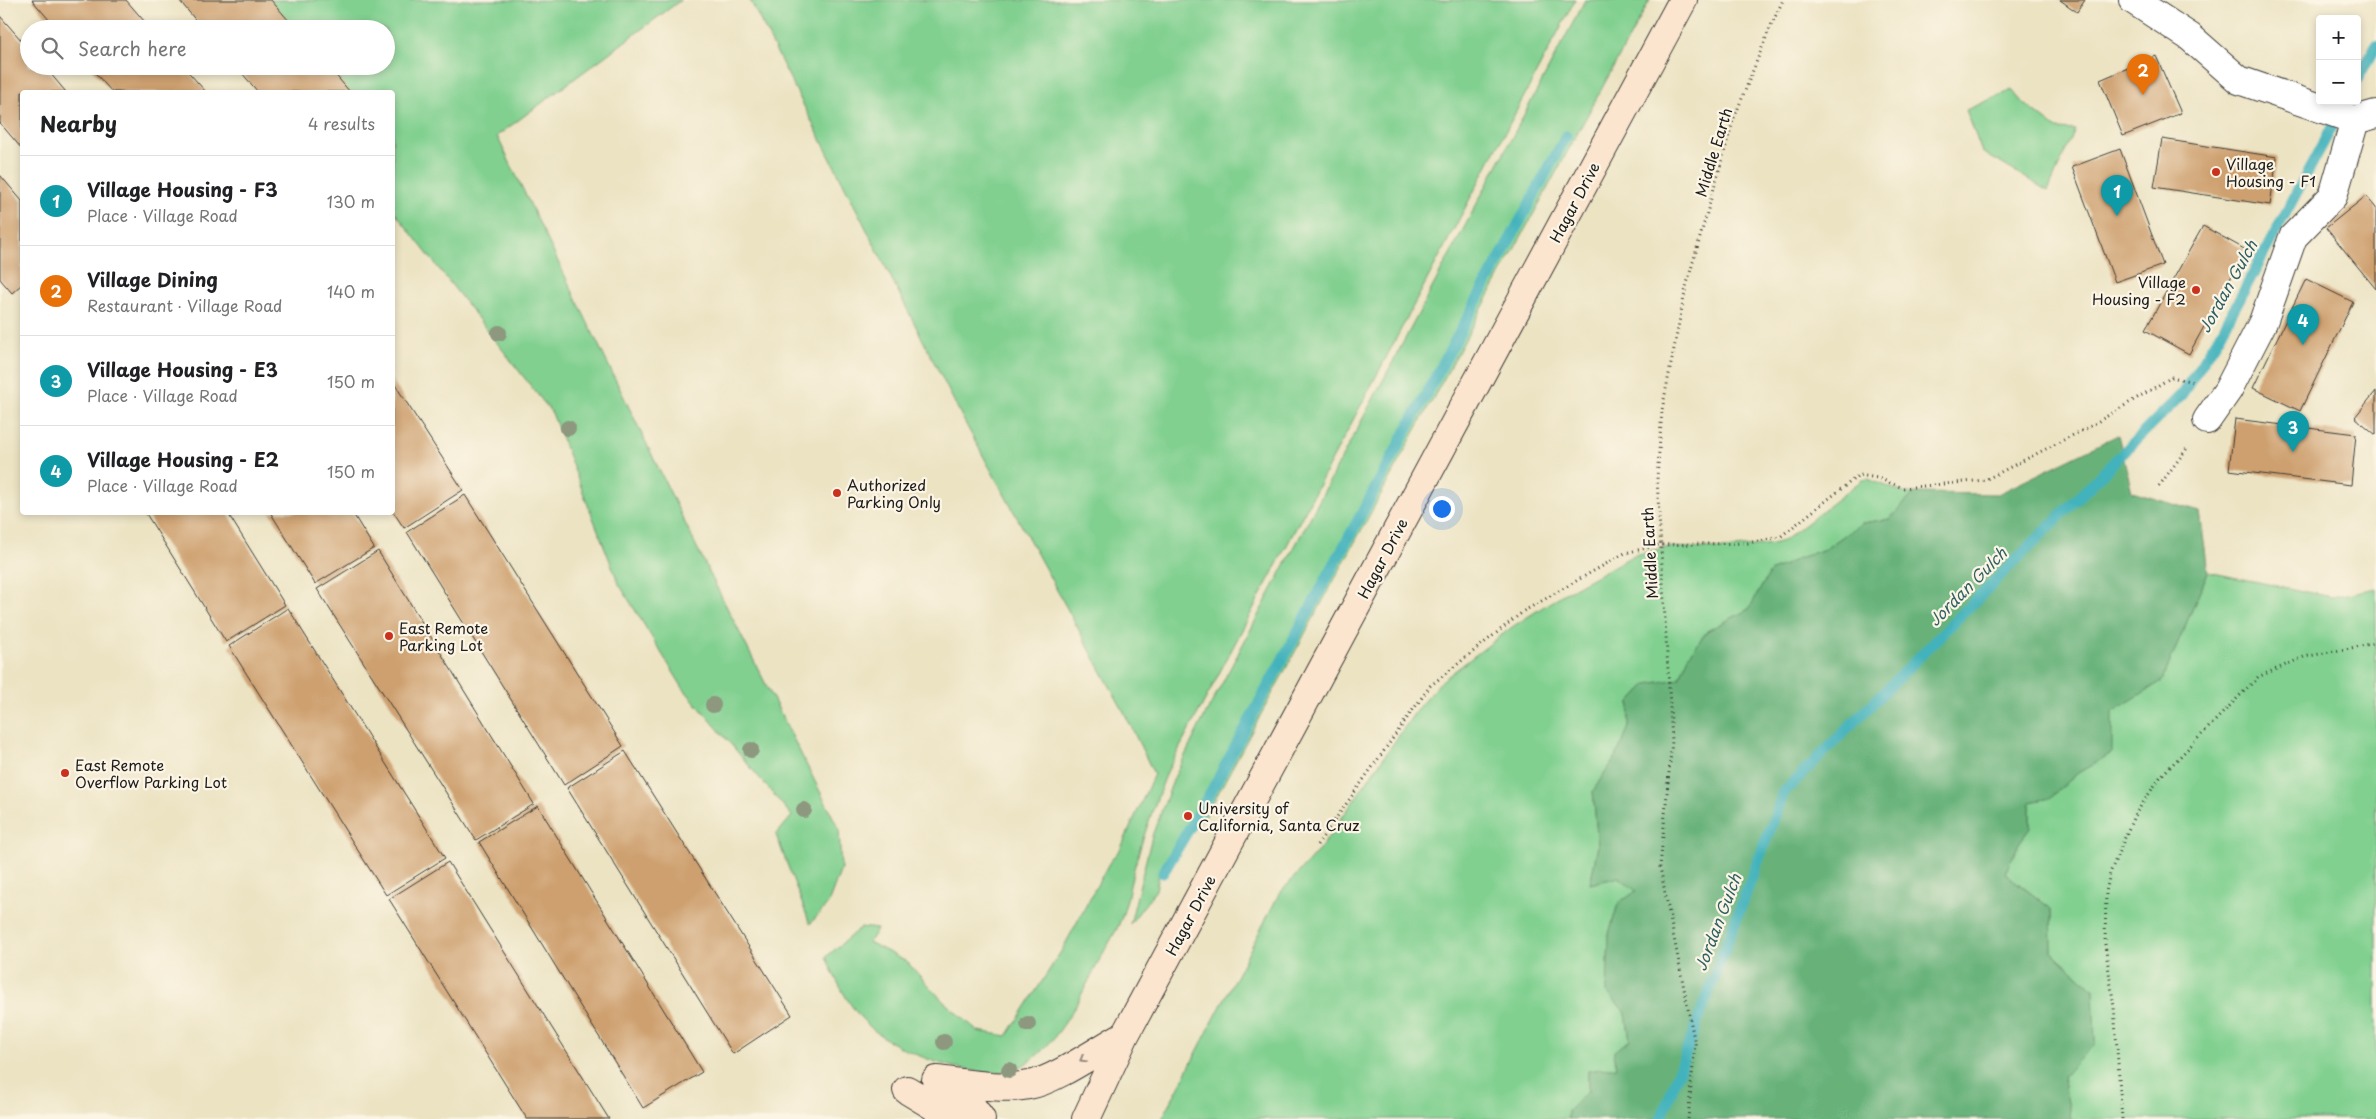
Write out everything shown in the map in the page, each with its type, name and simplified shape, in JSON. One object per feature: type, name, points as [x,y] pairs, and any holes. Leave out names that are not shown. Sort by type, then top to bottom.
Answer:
[{"type":"main road","name":"Hagar Drive","points":[[1086,1119],[1125,1035],[1683,0]]},
{"type":"main road","points":[[981,1119],[967,1100],[936,1080],[983,1086],[1028,1086],[1046,1079],[1125,1035]]},
{"type":"main road","points":[[927,1119],[907,1090],[955,1119]]},
{"type":"street","points":[[2133,0],[2190,37],[2240,80],[2366,117],[2333,196],[2293,237],[2263,322],[2228,390],[2207,420]]},
{"type":"path","name":"Middle Earth","points":[[1688,1119],[1695,1044],[1660,866],[1672,741],[1659,545],[1657,479],[1662,410],[1686,287],[1733,121],[1783,0]]},
{"type":"path","points":[[1317,845],[1430,686],[1524,612],[1625,553],[1659,545],[1748,543],[1780,537],[1859,475],[1878,478],[1903,488],[1985,480],[2089,427],[2172,377]]},
{"type":"path","points":[[2159,486],[2207,420]]},
{"type":"path","points":[[2122,1119],[2114,1007],[2105,944],[2106,892],[2114,860],[2134,816],[2161,776],[2258,677],[2304,656],[2376,643]]},
{"type":"green space","points":[[219,0],[681,0],[497,136],[705,564],[839,829],[841,869],[828,904],[810,924],[776,835],[792,816],[683,688],[619,584],[552,413],[395,213],[395,90],[295,90],[282,75],[395,75],[395,20],[236,20]]},
{"type":"green space","points":[[750,0],[1575,0],[1167,772],[1142,842],[1124,911],[1115,932],[1077,1003],[1059,1032],[1036,1056],[1013,1070],[979,1072],[936,1062],[896,1045],[867,1024],[856,1011],[845,996],[826,957],[861,927],[877,929],[869,942],[907,962],[943,1001],[978,1031],[1007,1036],[1062,950],[1109,863],[1121,848],[1154,774],[1124,712],[964,421]]},
{"type":"green space","points":[[1585,0],[1650,0],[1204,819],[1194,814],[1160,869],[1156,890],[1130,924],[1152,836],[1174,778],[1200,725]]},
{"type":"green space","points":[[2012,90],[2021,101],[2057,129],[2075,130],[2048,191],[1982,152],[1966,110]]},
{"type":"green space","points":[[2118,435],[2132,492],[2200,512],[2208,572],[2162,681],[2112,712],[2112,753],[2078,773],[2050,798],[2030,802],[2030,828],[2019,843],[2005,873],[2051,909],[2052,952],[2093,989],[2095,1044],[2063,1076],[2071,1119],[1568,1119],[1568,1111],[1588,1091],[1588,1071],[1616,1067],[1614,1051],[1630,1040],[1626,1013],[1607,992],[1609,934],[1618,904],[1636,891],[1619,877],[1590,884],[1598,846],[1593,791],[1616,757],[1629,727],[1630,702],[1647,684],[1679,679],[1689,656],[1707,631],[1749,609],[1770,572],[1799,558],[1825,549],[1862,523],[1890,519],[1914,493],[1998,494]]},
{"type":"green space","points":[[1868,479],[1907,494],[1914,493],[1890,519],[1862,523],[1825,549],[1799,558],[1770,572],[1749,609],[1707,631],[1689,656],[1679,679],[1647,684],[1630,702],[1629,727],[1616,757],[1593,791],[1598,846],[1590,884],[1619,877],[1637,891],[1618,904],[1609,934],[1607,992],[1626,1013],[1630,1040],[1616,1067],[1588,1071],[1588,1091],[1568,1111],[1568,1119],[1162,1119],[1279,894],[1320,849],[1418,708],[1439,683],[1512,627],[1563,594],[1634,555],[1668,547],[1725,549],[1783,541],[1862,480]]},
{"type":"green space","points":[[2208,572],[2332,597],[2376,588],[2376,1119],[2071,1119],[2063,1076],[2095,1044],[2093,989],[2052,952],[2051,909],[2005,873],[2019,843],[2030,828],[2030,802],[2050,798],[2078,773],[2111,753],[2111,712],[2162,681]]},
{"type":"building","points":[[32,0],[126,0],[143,20],[49,20]]},
{"type":"building","points":[[179,0],[271,0],[288,20],[196,20]]},
{"type":"building","points":[[2060,0],[2085,0],[2077,12]]},
{"type":"building","points":[[0,16],[20,39],[20,75],[52,75],[64,90],[20,90],[20,147],[0,123]]},
{"type":"building","points":[[2156,56],[2181,113],[2123,136],[2100,80]]},
{"type":"building","points":[[97,75],[191,75],[204,90],[110,90]]},
{"type":"building","points":[[244,75],[336,75],[348,90],[256,90]]},
{"type":"building","name":"Village Housing - F1","points":[[2162,139],[2277,157],[2270,205],[2154,187]]},
{"type":"building","points":[[2120,149],[2163,265],[2115,282],[2072,167]]},
{"type":"building","points":[[0,175],[20,199],[20,286],[12,293],[0,279]]},
{"type":"building","points":[[2366,196],[2376,208],[2376,289],[2326,228]]},
{"type":"building","name":"Village Housing - F2","points":[[2203,226],[2246,250],[2189,354],[2145,330]]},
{"type":"building","points":[[2306,279],[2353,302],[2300,411],[2253,388]]},
{"type":"building","points":[[395,385],[463,490],[404,528],[395,514]]},
{"type":"building","points":[[2376,391],[2376,435],[2355,417]]},
{"type":"building","points":[[2235,419],[2356,434],[2351,485],[2229,470]]},
{"type":"building","points":[[465,495],[623,746],[564,785],[407,532]]},
{"type":"building","points":[[147,515],[229,515],[285,605],[226,642]]},
{"type":"building","points":[[272,515],[354,515],[374,548],[315,584]]},
{"type":"building","points":[[378,551],[534,804],[476,840],[317,589]]},
{"type":"building","points":[[288,608],[445,858],[386,895],[229,646]]},
{"type":"building","points":[[625,751],[792,1015],[733,1054],[567,788]]},
{"type":"building","points":[[538,806],[702,1072],[643,1108],[479,842]]},
{"type":"building","points":[[448,862],[609,1119],[527,1119],[389,899]]},
{"type":"waterway","name":"Jordan Gulch","points":[[2361,73],[2376,45]]},
{"type":"waterway","name":"Jordan Gulch","points":[[1661,1119],[1784,792],[2182,394],[2219,337],[2344,105]]},
{"type":"waterway","points":[[1163,873],[1213,788],[1566,136]]},
{"type":"place","name":"Village Dining","points":[[2143,95]]},
{"type":"place","name":"Village Housing - F1","points":[[2216,172]]},
{"type":"place","name":"Village Housing - F3","points":[[2117,216]]},
{"type":"place","name":"Village Housing - F2","points":[[2196,290]]},
{"type":"place","name":"Village Housing - E2","points":[[2303,345]]},
{"type":"place","name":"Village Housing - E3","points":[[2293,452]]},
{"type":"place","name":"Authorized Parking Only","points":[[837,493]]},
{"type":"place","name":"East Remote Parking Lot","points":[[389,636]]},
{"type":"place","name":"East Remote Overflow Parking Lot","points":[[65,773]]},
{"type":"place","name":"University of California, Santa Cruz","points":[[1188,816]]}]
